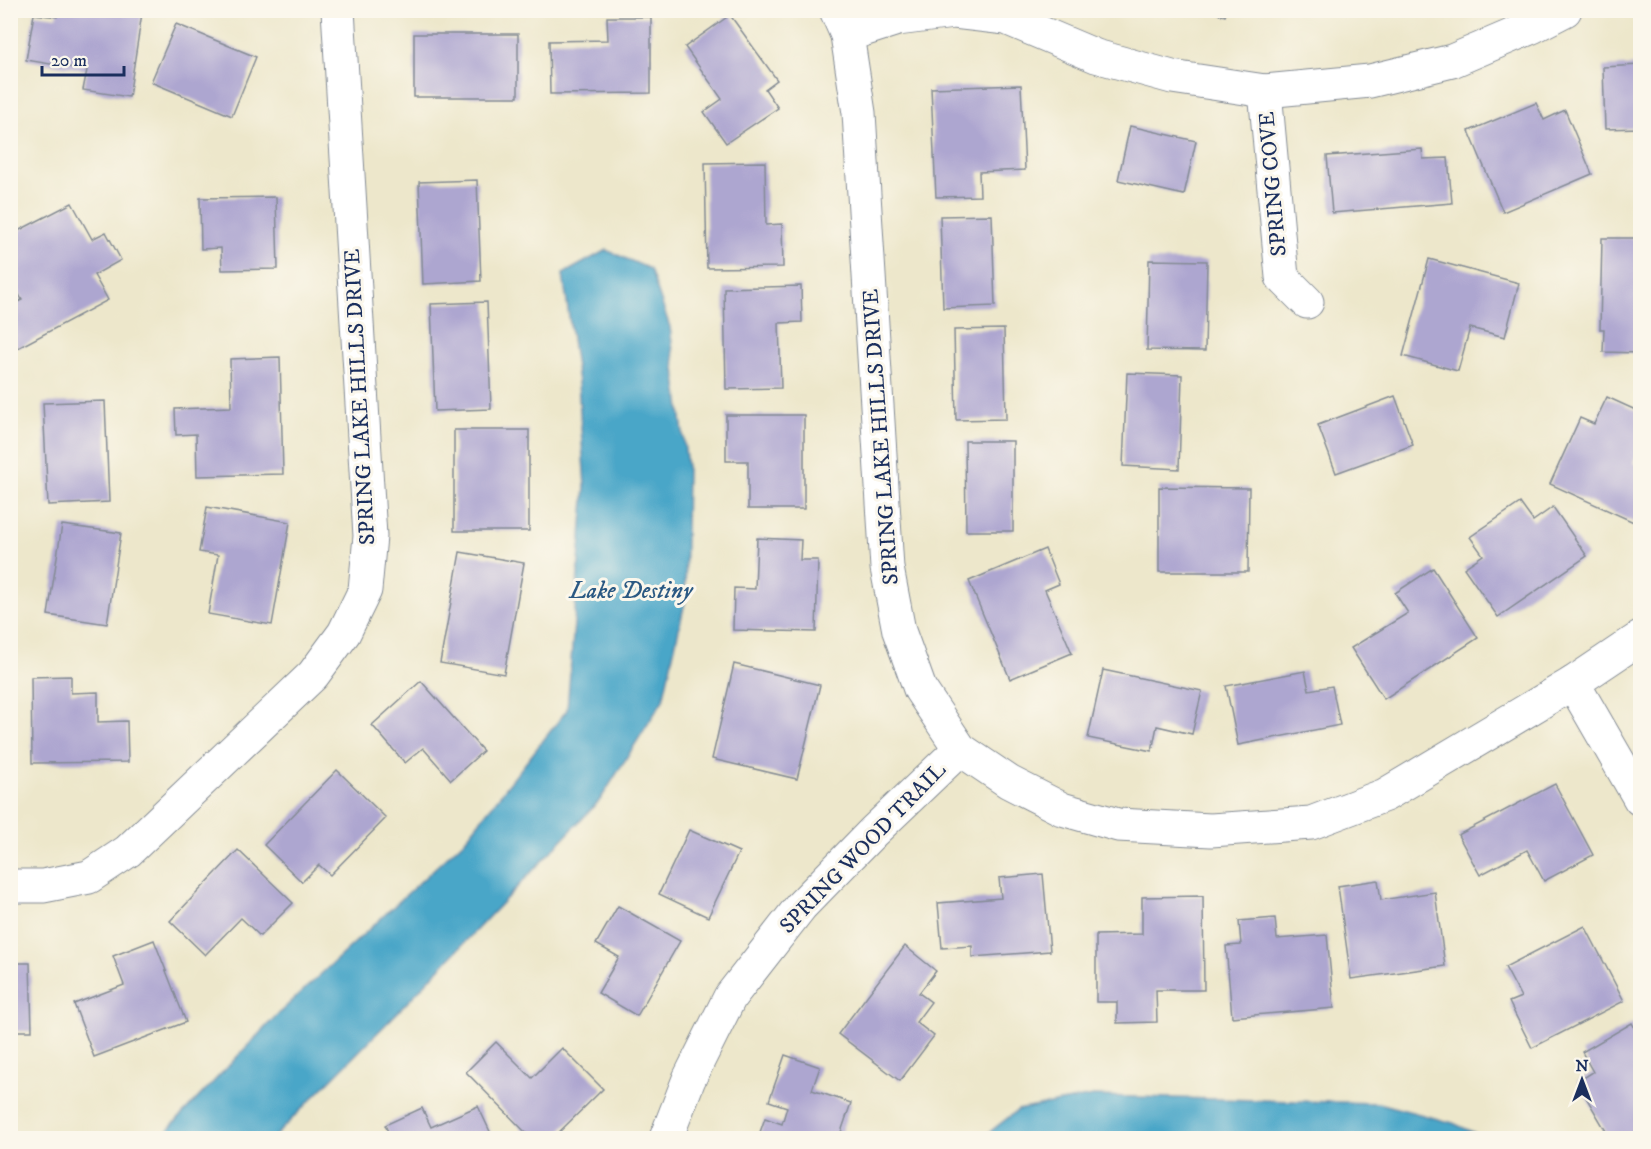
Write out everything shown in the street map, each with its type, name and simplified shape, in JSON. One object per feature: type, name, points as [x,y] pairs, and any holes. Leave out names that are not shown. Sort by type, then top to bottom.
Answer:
[{"type":"street","name":"SPRING LAKE HILLS DRIVE","points":[[10,886],[43,886],[89,877],[128,851],[314,675],[344,633],[365,590],[370,536],[338,10]]},
{"type":"street","points":[[841,23],[954,12],[1006,18],[1096,56],[1172,78],[1265,91],[1370,81],[1452,61],[1532,27],[1565,10]]},
{"type":"street","name":"SPRING LAKE HILLS DRIVE","points":[[841,23],[859,113],[887,568],[899,631],[920,689],[960,748],[1009,782],[1062,809],[1118,825],[1211,830],[1311,823],[1385,795],[1573,683],[1641,638]]},
{"type":"street","name":"SPRING COVE","points":[[1265,91],[1282,277],[1307,302]]},
{"type":"street","points":[[1573,683],[1641,799]]},
{"type":"street","name":"SPRING WOOD TRAIL","points":[[666,1138],[689,1079],[730,996],[801,906],[960,748]]},
{"type":"water","name":"Lake Destiny","points":[[606,250],[650,269],[670,327],[687,467],[685,602],[663,700],[600,800],[400,1010],[273,1138],[160,1138],[277,1015],[465,840],[567,710],[585,487],[578,382],[563,274]]},
{"type":"water","points":[[1093,1096],[1378,1103],[1453,1123],[1485,1138],[982,1138],[1018,1110]]},
{"type":"building","points":[[58,10],[127,10],[142,13],[129,97],[83,90],[87,70],[26,60],[34,14],[57,17]]},
{"type":"building","points":[[1209,10],[1227,10],[1225,16]]},
{"type":"building","points":[[730,15],[777,80],[765,89],[778,108],[726,143],[704,112],[722,99],[685,47]]},
{"type":"building","points":[[607,17],[651,17],[651,93],[550,94],[549,41],[608,40]]},
{"type":"building","points":[[176,24],[256,57],[232,116],[151,82]]},
{"type":"building","points":[[414,34],[518,34],[518,97],[414,97]]},
{"type":"building","points":[[1640,65],[1640,128],[1605,129],[1603,67]]},
{"type":"building","points":[[1021,85],[1025,170],[979,172],[980,196],[936,197],[931,88]]},
{"type":"building","points":[[1536,103],[1544,120],[1565,110],[1592,174],[1503,212],[1469,131]]},
{"type":"building","points":[[1130,126],[1196,141],[1184,195],[1118,180]]},
{"type":"building","points":[[1422,149],[1423,159],[1448,158],[1452,203],[1332,213],[1327,156]]},
{"type":"building","points":[[765,162],[766,225],[782,224],[783,267],[707,268],[705,163]]},
{"type":"building","points":[[477,180],[481,281],[423,284],[419,182]]},
{"type":"building","points":[[276,197],[278,269],[222,270],[221,248],[201,249],[200,198]]},
{"type":"building","points":[[72,203],[92,239],[106,232],[121,260],[94,275],[108,300],[18,348],[10,334],[10,306],[22,300],[10,278],[10,235]]},
{"type":"building","points":[[992,215],[995,306],[943,308],[940,216]]},
{"type":"building","points":[[1602,238],[1640,238],[1640,353],[1603,352],[1604,329],[1600,329]]},
{"type":"building","points":[[1429,259],[1519,283],[1505,337],[1470,328],[1458,371],[1403,356]]},
{"type":"building","points":[[1149,260],[1207,261],[1205,351],[1147,350]]},
{"type":"building","points":[[801,286],[802,322],[779,323],[781,388],[726,389],[724,288]]},
{"type":"building","points":[[487,302],[491,409],[435,411],[431,304]]},
{"type":"building","points":[[1004,329],[1006,419],[956,420],[954,330]]},
{"type":"building","points":[[280,357],[283,474],[197,476],[196,434],[176,435],[175,409],[231,407],[230,359]]},
{"type":"building","points":[[1127,373],[1182,375],[1179,469],[1123,466]]},
{"type":"building","points":[[1395,396],[1413,445],[1336,473],[1318,425]]},
{"type":"building","points":[[1607,397],[1640,412],[1640,447],[1633,463],[1640,466],[1640,519],[1638,524],[1550,484],[1580,418],[1594,424]]},
{"type":"building","points":[[105,401],[109,502],[48,505],[43,403]]},
{"type":"building","points":[[726,415],[804,415],[804,509],[748,509],[748,461],[726,461]]},
{"type":"building","points":[[454,430],[529,430],[529,531],[454,531]]},
{"type":"building","points":[[965,441],[1013,441],[1013,531],[966,531]]},
{"type":"building","points":[[1159,487],[1249,488],[1248,572],[1159,572]]},
{"type":"building","points":[[1520,503],[1533,521],[1553,507],[1587,556],[1498,617],[1464,568],[1483,555],[1470,537]]},
{"type":"building","points":[[207,507],[290,522],[272,625],[208,614],[218,555],[199,552]]},
{"type":"building","points":[[62,525],[121,533],[107,624],[48,615]]},
{"type":"building","points":[[757,538],[801,540],[800,560],[818,560],[816,632],[733,630],[734,588],[755,589]]},
{"type":"building","points":[[1045,549],[1059,584],[1045,590],[1072,653],[1010,679],[969,581]]},
{"type":"building","points":[[460,552],[524,563],[504,674],[440,663]]},
{"type":"building","points":[[1433,568],[1478,638],[1384,699],[1351,648],[1408,613],[1395,593]]},
{"type":"building","points":[[734,664],[820,685],[797,779],[712,759]]},
{"type":"building","points":[[1103,670],[1202,691],[1192,734],[1157,726],[1152,751],[1088,738]]},
{"type":"building","points":[[1305,671],[1309,690],[1332,686],[1340,725],[1238,745],[1226,686]]},
{"type":"building","points":[[71,676],[71,693],[98,692],[98,722],[127,721],[128,762],[32,763],[31,677]]},
{"type":"building","points":[[421,681],[483,751],[451,780],[423,748],[405,763],[372,725]]},
{"type":"building","points":[[337,770],[386,818],[330,875],[319,865],[302,882],[264,845]]},
{"type":"building","points":[[1555,784],[1593,855],[1544,881],[1527,850],[1480,875],[1458,835]]},
{"type":"building","points":[[689,830],[739,852],[708,917],[659,894]]},
{"type":"building","points":[[238,850],[293,903],[260,936],[241,918],[205,955],[170,921]]},
{"type":"building","points":[[1043,874],[1050,951],[972,957],[972,946],[942,948],[938,903],[1001,898],[999,878]]},
{"type":"building","points":[[1378,880],[1381,900],[1435,892],[1445,966],[1351,979],[1338,886]]},
{"type":"building","points":[[1203,896],[1204,990],[1156,990],[1157,1022],[1117,1023],[1117,1002],[1096,1002],[1096,935],[1142,934],[1142,897]]},
{"type":"building","points":[[618,906],[680,941],[637,1016],[598,993],[619,957],[596,944]]},
{"type":"building","points":[[1275,918],[1277,939],[1327,935],[1334,1008],[1232,1017],[1226,946],[1241,945],[1239,921]]},
{"type":"building","points":[[1585,926],[1624,1001],[1532,1048],[1509,1002],[1521,997],[1505,967]]},
{"type":"building","points":[[154,940],[186,1022],[94,1057],[74,1004],[124,985],[113,956]]},
{"type":"building","points":[[905,946],[936,971],[919,993],[931,1002],[916,1022],[934,1036],[900,1081],[838,1034]]},
{"type":"building","points":[[10,963],[30,963],[32,1031],[10,1031]]},
{"type":"building","points":[[1632,1023],[1640,1037],[1640,1132],[1629,1138],[1610,1138],[1577,1082],[1593,1072],[1582,1052]]},
{"type":"building","points":[[496,1042],[532,1078],[562,1048],[603,1089],[553,1138],[531,1138],[466,1072]]},
{"type":"building","points":[[785,1055],[820,1067],[812,1090],[851,1103],[839,1138],[758,1138],[765,1118],[782,1124],[787,1107],[769,1101]]},
{"type":"building","points":[[478,1106],[493,1138],[391,1138],[385,1125],[422,1108],[431,1127]]}]
